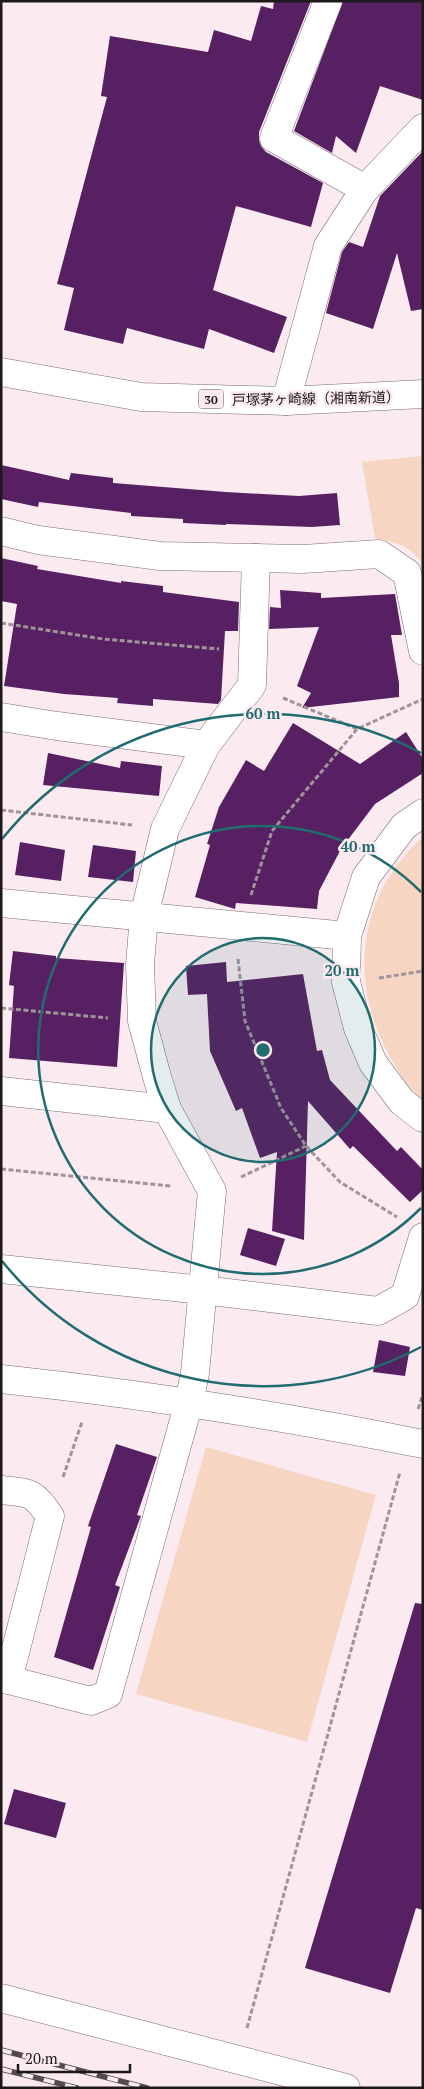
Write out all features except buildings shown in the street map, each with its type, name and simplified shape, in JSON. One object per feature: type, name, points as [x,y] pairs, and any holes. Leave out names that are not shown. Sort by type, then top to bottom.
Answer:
[{"type":"street","points":[[328,1],[274,138],[365,189]]},
{"type":"street","points":[[286,401],[328,246],[365,189],[423,128]]},
{"type":"street","name":"戸塚茅ヶ崎線（湘南新道）","points":[[1,372],[141,397],[286,401],[423,394]]},
{"type":"street","points":[[1,531],[38,540],[160,556],[303,558],[379,554],[407,573],[423,651]]},
{"type":"street","points":[[1,1490],[26,1492],[37,1497],[50,1516],[5,1679],[91,1701],[108,1694],[189,1402],[195,1374],[212,1191],[168,1109],[142,1021],[140,964],[144,916],[165,829],[206,745],[252,685],[256,558]]},
{"type":"street","points":[[1,717],[206,745]]},
{"type":"street","points":[[423,812],[404,826],[366,877],[347,936],[346,982],[358,1028],[373,1063],[402,1102],[423,1118]]},
{"type":"street","points":[[1,903],[347,936]]},
{"type":"street","points":[[1,1091],[168,1109]]},
{"type":"street","points":[[1,1269],[378,1310],[405,1296],[423,1237]]},
{"type":"street","points":[[1,1379],[98,1389],[189,1402],[416,1443]]},
{"type":"street","points":[[1,1998],[346,2088]]},
{"type":"path","points":[[1,622],[103,639],[253,653]]},
{"type":"path","points":[[252,685],[357,730]]},
{"type":"path","points":[[398,1217],[340,1182],[306,1146],[281,1108],[245,1021],[238,953],[240,925],[272,831],[357,730],[423,699]]},
{"type":"path","points":[[1,810],[165,829]]},
{"type":"path","points":[[346,982],[423,971]]},
{"type":"path","points":[[1,1008],[142,1021]]},
{"type":"path","points":[[1,1169],[212,1191],[306,1146]]},
{"type":"path","points":[[237,2060],[416,1443],[423,1394]]},
{"type":"path","points":[[50,1516],[82,1422]]},
{"type":"shaded area","points":[[423,456],[423,564],[408,549],[396,543],[375,538],[362,462]]},
{"type":"shaded area","points":[[423,837],[423,1100],[413,1091],[400,1073],[389,1055],[376,1026],[368,997],[365,968],[366,940],[373,912],[384,885],[401,860]]},
{"type":"shaded area","points":[[206,1447],[376,1495],[307,1742],[136,1694]]},
{"type":"railway","points":[[1,2050],[147,2088]]},
{"type":"railway","points":[[1,2069],[77,2088]]}]
